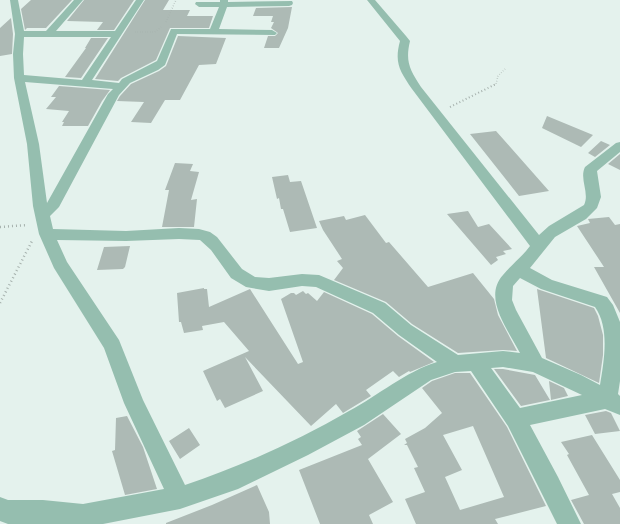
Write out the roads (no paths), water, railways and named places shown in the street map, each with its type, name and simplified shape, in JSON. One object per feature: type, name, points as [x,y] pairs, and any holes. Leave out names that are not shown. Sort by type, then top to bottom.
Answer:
[{"type":"street","points":[[14,0],[20,34],[18,54],[19,78],[33,144],[44,224],[60,264],[112,345],[134,403],[180,498]]},
{"type":"street","points":[[50,33],[79,0]]},
{"type":"street","points":[[85,83],[140,0]]},
{"type":"street","points":[[371,0],[405,41],[400,56],[404,69],[417,89],[538,245]]},
{"type":"street","points":[[213,32],[224,2]]},
{"type":"street","points":[[199,4],[224,2],[289,3]]},
{"type":"street","points":[[44,224],[114,94],[126,81],[154,68],[160,63],[174,31],[272,33]]},
{"type":"street","points":[[20,34],[117,33]]},
{"type":"street","points":[[19,78],[74,84],[85,83],[121,86]]},
{"type":"street","points":[[535,364],[503,301],[503,289],[508,279],[530,258],[538,245],[555,230],[588,210],[593,199],[590,171],[592,167],[620,146]]},
{"type":"street","points":[[44,224],[127,236],[189,234],[204,236],[213,243],[229,266],[240,276],[252,283],[268,284],[311,279],[319,281],[379,308],[405,330],[465,363],[515,419],[569,524]]},
{"type":"street","points":[[519,268],[528,277],[600,302],[613,313],[618,326],[614,403]]},
{"type":"street","points":[[3,515],[43,512],[83,516],[180,498],[230,481],[300,448],[357,418],[426,374],[465,363],[503,359],[535,364],[574,381],[614,403]]},
{"type":"street","points":[[515,419],[614,403]]}]
